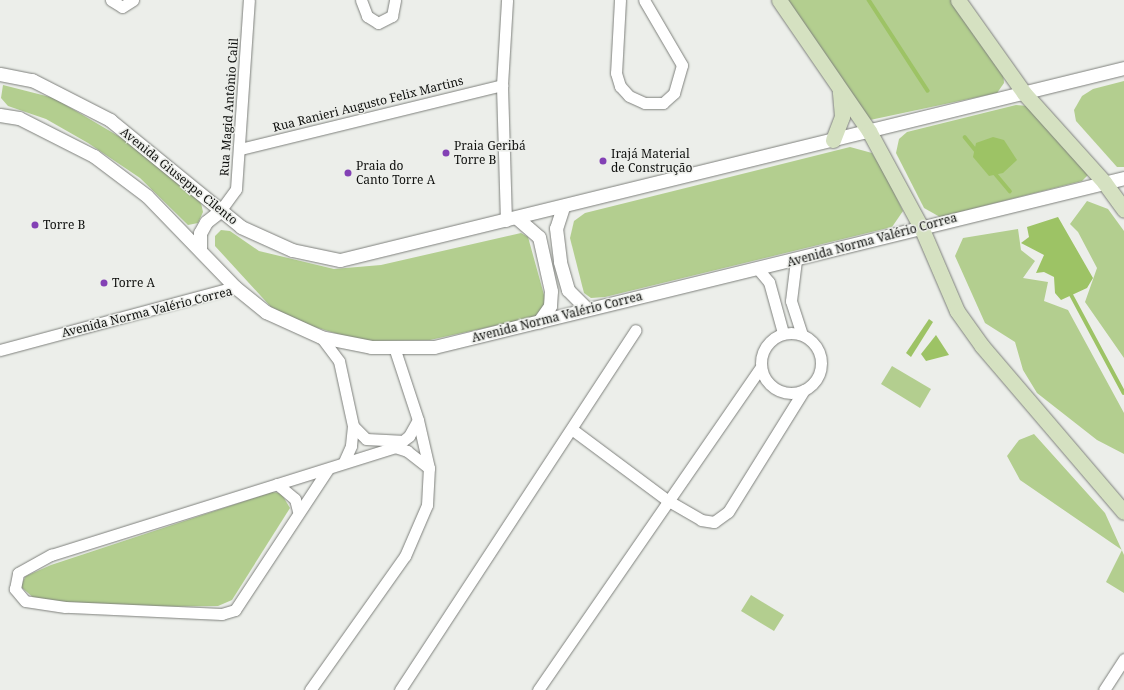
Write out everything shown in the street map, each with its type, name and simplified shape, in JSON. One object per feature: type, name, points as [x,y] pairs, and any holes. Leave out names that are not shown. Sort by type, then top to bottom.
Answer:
[{"type":"main road","points":[[779,0],[869,132],[921,227],[962,317],[1124,512]]},
{"type":"main road","points":[[958,0],[1024,92],[1104,182],[1124,210]]},
{"type":"main road","points":[[833,140],[842,116],[840,90]]},
{"type":"street","points":[[111,0],[122,7],[133,0]]},
{"type":"street","name":"Rua Magid Antônio Calil","points":[[220,211],[236,189],[249,0]]},
{"type":"street","points":[[361,0],[367,16],[378,22],[392,16],[395,0]]},
{"type":"street","points":[[507,0],[502,85],[511,220]]},
{"type":"street","points":[[620,0],[616,73],[620,86],[629,96],[645,103],[663,103],[674,93],[682,65],[644,0]]},
{"type":"street","points":[[511,220],[1124,68]]},
{"type":"street","name":"Avenida Giuseppe Cilento","points":[[0,74],[32,80],[110,120],[156,155],[220,211],[268,241],[340,260],[511,220]]},
{"type":"street","name":"Rua Ranieri Augusto Felix Martins","points":[[240,148],[502,85]]},
{"type":"street","points":[[0,115],[19,118],[94,156],[147,196],[200,248],[235,287]]},
{"type":"street","name":"Avenida Norma Valério Correa","points":[[0,350],[235,287],[266,312],[321,337],[371,347],[434,347],[796,260],[921,227],[1124,178]]},
{"type":"street","points":[[563,207],[556,228],[560,262],[568,290],[587,309]]},
{"type":"street","points":[[200,248],[200,233],[206,222],[220,211]]},
{"type":"street","points":[[511,220],[539,237],[551,291],[550,306],[539,322]]},
{"type":"street","points":[[796,260],[791,301],[802,334]]},
{"type":"street","points":[[758,269],[769,282],[783,333]]},
{"type":"street","points":[[400,690],[573,430],[636,330]]},
{"type":"street","points":[[573,430],[667,500],[701,520],[714,522],[728,512],[804,390],[819,376],[821,356],[811,339],[802,334],[783,333],[763,349],[761,367],[763,376],[776,390],[786,393],[804,390]]},
{"type":"street","points":[[321,337],[339,362],[353,426],[351,446],[344,462]]},
{"type":"street","points":[[310,690],[419,530],[427,505],[429,468],[418,420],[394,347]]},
{"type":"street","points":[[538,690],[667,500],[761,367]]},
{"type":"street","points":[[328,469],[298,511],[248,593],[235,610],[222,614],[34,604],[22,598],[15,589],[18,573],[51,555],[395,447],[405,440],[418,420]]},
{"type":"street","points":[[353,426],[366,439],[405,440]]},
{"type":"street","points":[[395,447],[406,451],[429,468]]},
{"type":"street","points":[[278,484],[295,499],[298,511]]},
{"type":"street","points":[[1104,690],[1124,659]]},
{"type":"shaded area","points":[[785,0],[951,0],[1003,72],[1004,83],[997,93],[870,120]]},
{"type":"shaded area","points":[[1124,81],[1124,167],[1117,167],[1076,121],[1074,110],[1082,96],[1093,89]]},
{"type":"shaded area","points":[[3,85],[54,98],[125,140],[201,203],[203,212],[198,223],[188,225],[140,178],[88,143],[46,119],[8,106],[1,98]]},
{"type":"shaded area","points":[[1016,105],[1028,106],[1088,175],[1082,181],[940,217],[924,208],[896,153],[899,139],[907,132]]},
{"type":"shaded area","points":[[993,137],[1004,140],[1017,160],[1003,173],[989,176],[973,157],[976,143]]},
{"type":"shaded area","points":[[850,147],[872,153],[886,176],[903,211],[892,227],[605,297],[591,298],[584,293],[570,238],[574,221],[585,213]]},
{"type":"shaded area","points":[[1087,201],[1108,209],[1124,231],[1124,358],[1085,302],[1097,268],[1078,232],[1070,224]]},
{"type":"shaded area","points":[[1058,217],[1093,278],[1087,288],[1061,300],[1055,293],[1054,277],[1044,272],[1036,273],[1044,255],[1021,243],[1029,237],[1027,227]]},
{"type":"shaded area","points":[[1018,229],[1021,250],[1035,261],[1023,278],[1048,282],[1044,301],[1068,310],[1124,413],[1124,454],[1097,440],[1037,393],[1023,370],[1015,342],[985,323],[955,256],[963,238]]},
{"type":"shaded area","points":[[221,230],[230,231],[259,251],[334,269],[381,265],[521,233],[528,237],[546,302],[535,317],[430,340],[361,341],[298,322],[271,307],[215,246],[215,236]]},
{"type":"shaded area","points":[[929,319],[933,322],[911,357],[906,353]]},
{"type":"shaded area","points":[[936,335],[949,355],[926,361],[921,354]]},
{"type":"shaded area","points":[[892,366],[931,389],[920,408],[881,384]]},
{"type":"shaded area","points":[[1034,434],[1105,513],[1122,550],[1020,480],[1007,456],[1019,440]]},
{"type":"shaded area","points":[[272,492],[281,493],[290,508],[232,600],[218,606],[146,607],[36,600],[20,586],[26,576],[51,565]]},
{"type":"shaded area","points":[[1122,550],[1124,555],[1124,593],[1106,582]]},
{"type":"shaded area","points":[[751,595],[784,615],[774,631],[741,611]]},
{"type":"waterway","points":[[869,0],[928,91]]},
{"type":"waterway","points":[[965,137],[977,152]]},
{"type":"waterway","points":[[994,172],[1010,191]]},
{"type":"waterway","points":[[1071,294],[1124,393]]},
{"type":"place","name":"Praia Geribá Torre B","points":[[446,153]]},
{"type":"place","name":"Irajá Material de Construção","points":[[603,161]]},
{"type":"place","name":"Praia do Canto Torre A","points":[[348,173]]},
{"type":"place","name":"Torre B","points":[[35,225]]},
{"type":"place","name":"Torre A","points":[[104,283]]}]
